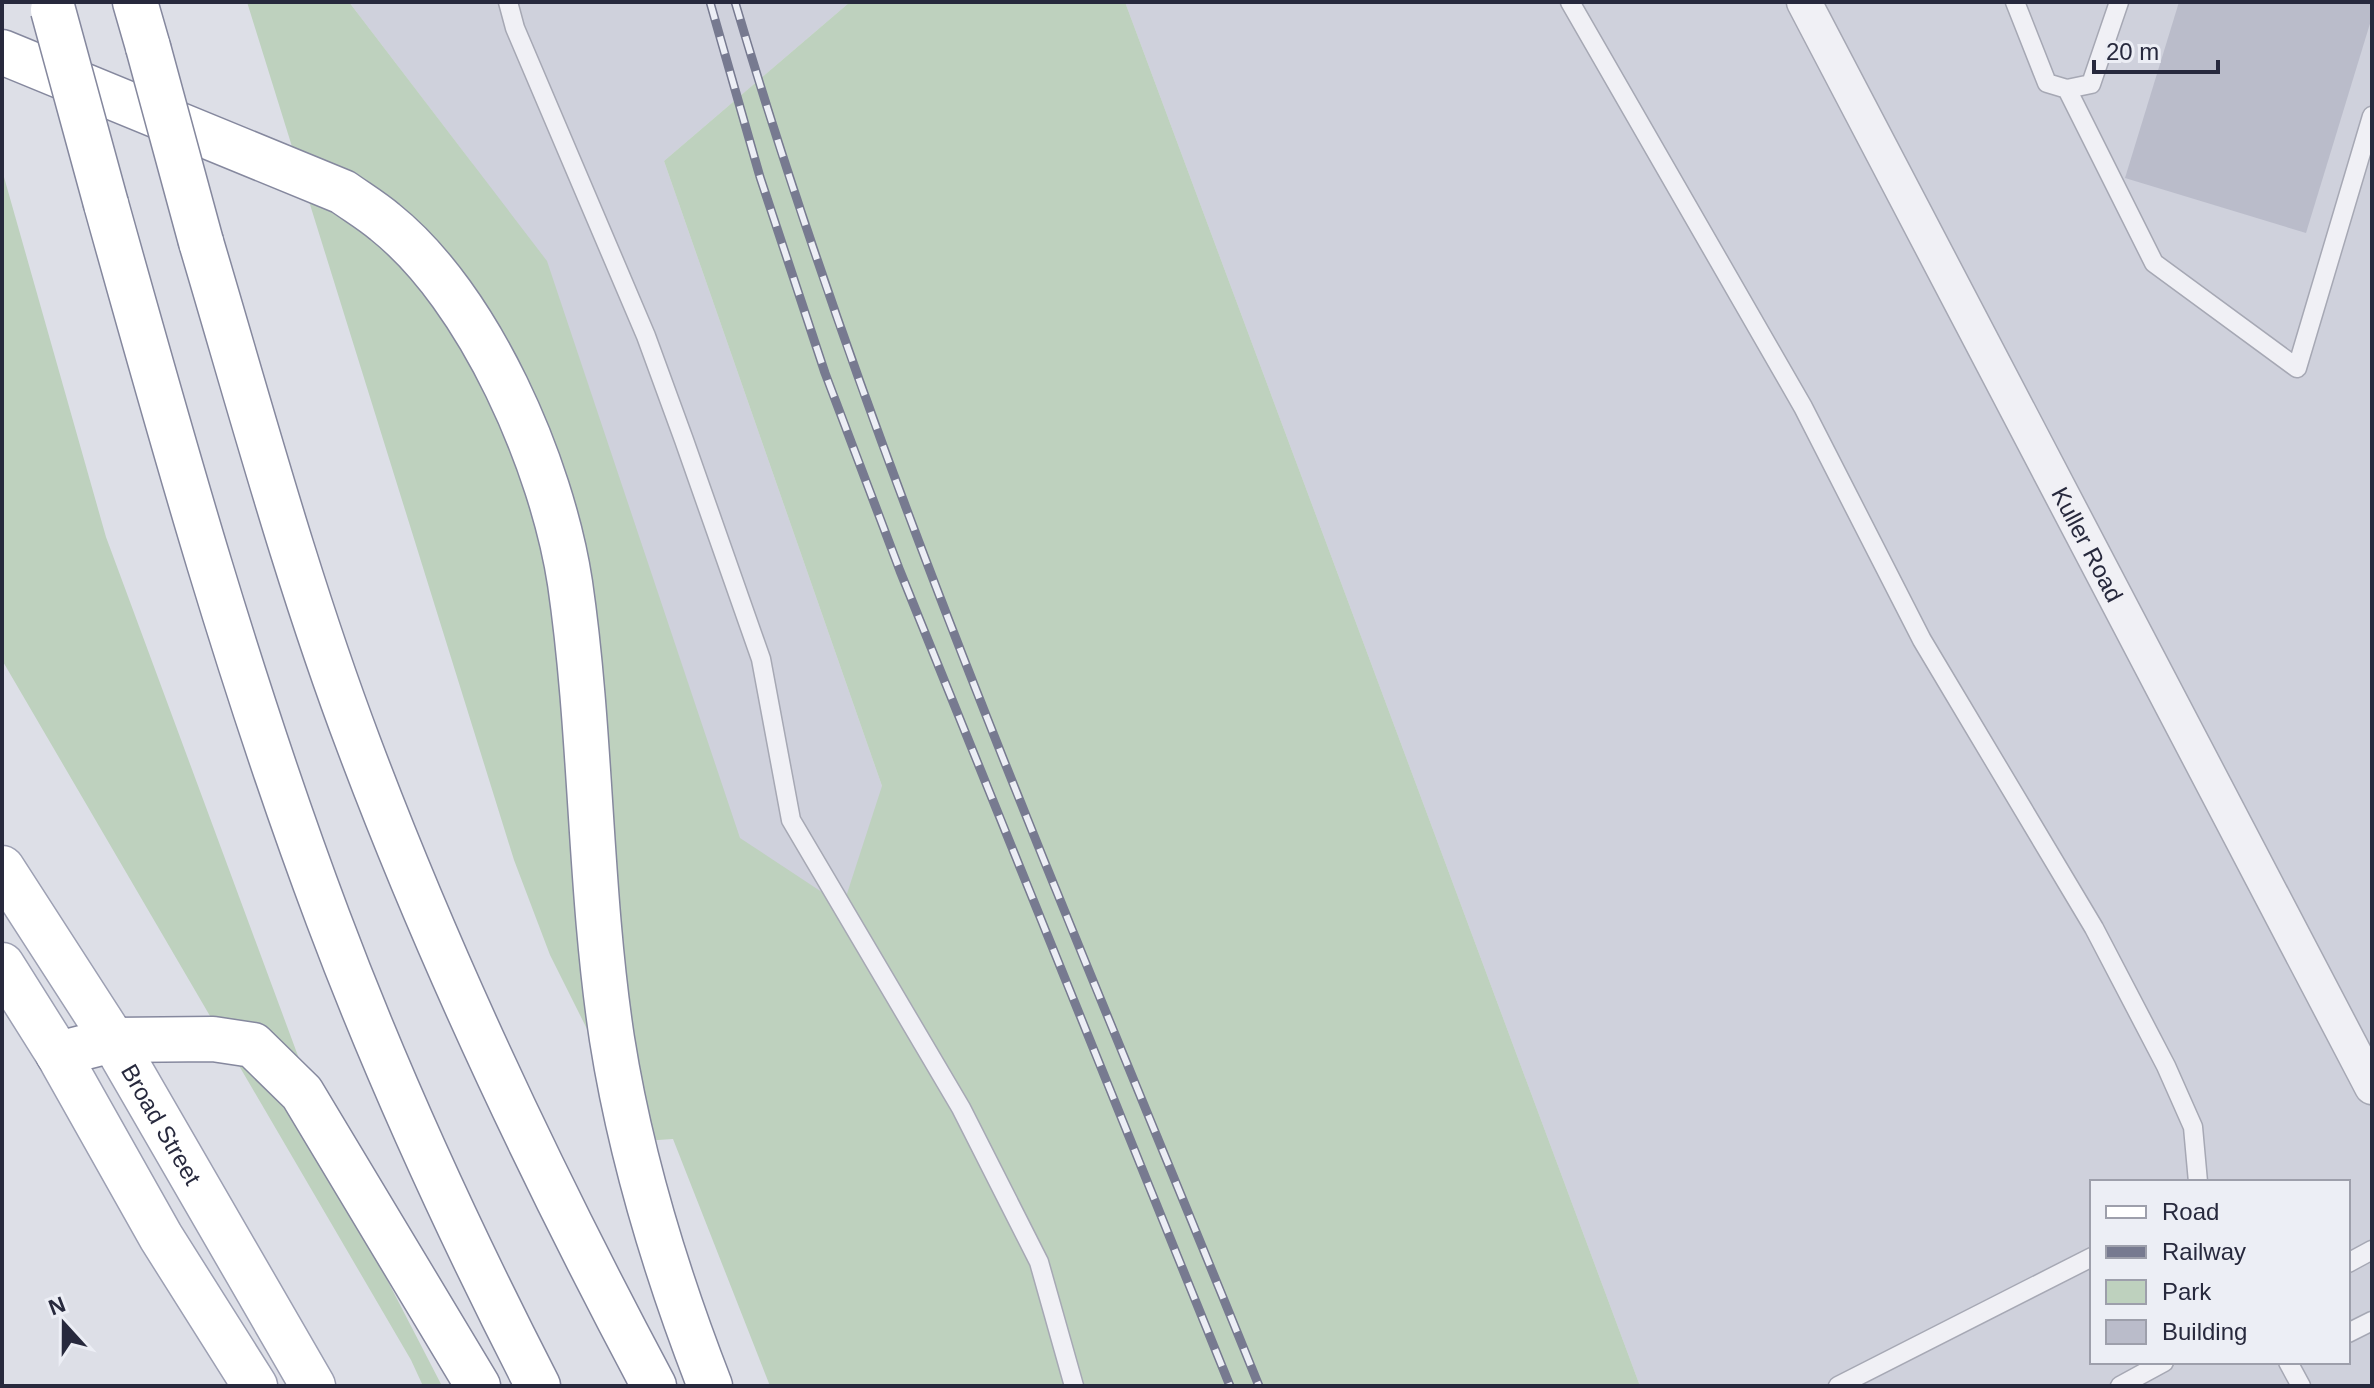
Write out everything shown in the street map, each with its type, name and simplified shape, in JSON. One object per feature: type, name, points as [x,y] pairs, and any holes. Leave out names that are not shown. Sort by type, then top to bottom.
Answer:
[{"type":"main road","points":[[135,2],[201,242],[309,601],[412,883],[469,1018],[599,1284],[654,1386]]},
{"type":"main road","points":[[52,6],[228,628],[329,920],[444,1195],[538,1386]]},
{"type":"main road","points":[[2,52],[343,192],[387,223],[424,262],[454,298],[503,380],[535,450],[570,582],[612,1037],[630,1136],[649,1216],[710,1386]]},
{"type":"main road","name":"Broad Street","points":[[2,868],[113,1040],[313,1386]]},
{"type":"main road","points":[[2,965],[58,1054],[161,1237],[255,1386]]},
{"type":"main road","points":[[58,1054],[113,1040],[213,1039],[253,1045],[302,1093],[478,1386]]},
{"type":"street","name":"Kuller Road","points":[[1804,2],[2372,1087]]},
{"type":"lane","points":[[508,2],[515,28],[646,336],[761,659],[791,820],[961,1108],[1039,1262],[1074,1386]]},
{"type":"lane","points":[[1570,2],[1803,407],[1922,640],[2094,928],[2166,1066],[2193,1127],[2198,1180]]},
{"type":"lane","points":[[2015,2],[2047,83],[2067,89],[2091,84],[2119,2]]},
{"type":"lane","points":[[2067,89],[2154,263],[2297,368],[2372,116]]},
{"type":"lane","points":[[2350,1262],[2372,1250]]},
{"type":"lane","points":[[1838,1386],[2090,1258]]},
{"type":"lane","points":[[2350,1332],[2372,1321]]},
{"type":"lane","points":[[2120,1386],[2160,1364]]},
{"type":"lane","points":[[2291,1364],[2301,1386]]},
{"type":"shaded area","points":[[349,2],[850,2],[664,161],[882,786],[903,1386],[472,163]]},
{"type":"shaded area","points":[[1125,2],[2372,2],[2372,1386],[1640,1386]]},
{"type":"green space","points":[[247,2],[349,2],[547,261],[740,838],[843,906],[882,786],[664,161],[850,2],[1125,2],[1640,1386],[770,1386],[673,1139],[643,1141],[550,955],[514,860]]},
{"type":"green space","points":[[2,170],[106,537],[365,1237],[442,1386],[423,1386],[411,1360],[2,660]]},
{"type":"building","points":[[2179,2],[2372,2],[2372,17],[2306,233],[2125,178]]},
{"type":"railway","points":[[710,2],[760,177],[825,373],[900,571],[1230,1386]]},
{"type":"railway","points":[[735,2],[790,179],[914,528],[1049,872],[1259,1386]]}]
